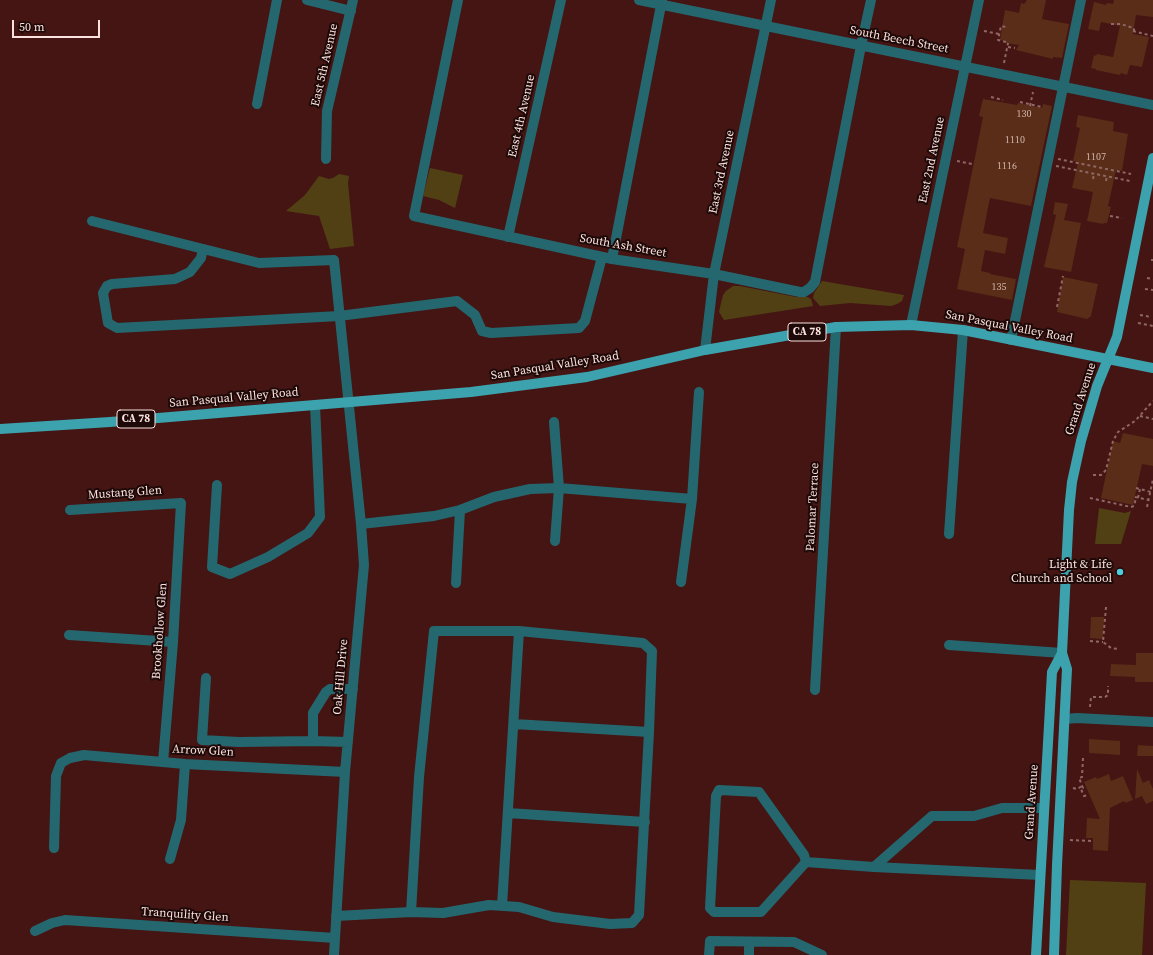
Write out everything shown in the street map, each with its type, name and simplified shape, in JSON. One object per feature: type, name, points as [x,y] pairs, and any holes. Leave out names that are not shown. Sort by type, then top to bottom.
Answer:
[{"type":"main road","name":"Grand Avenue","points":[[1054,955],[1067,669],[1062,653],[1069,510],[1072,482],[1080,441],[1097,386],[1117,337],[1153,158]]},
{"type":"main road","name":"San Pasqual Valley Road","points":[[0,429],[110,422],[471,392],[587,377],[705,350],[836,327],[911,325],[963,330],[1108,359]]},
{"type":"main road","name":"CA 78","points":[[1108,359],[1153,368]]},
{"type":"main road","name":"Grand Avenue","points":[[1036,955],[1052,672],[1062,653]]},
{"type":"street","points":[[257,104],[277,0]]},
{"type":"street","points":[[307,0],[351,11]]},
{"type":"street","name":"East 5th Avenue","points":[[326,159],[327,111],[353,0]]},
{"type":"street","name":"South Ash Street","points":[[458,0],[414,216],[607,258],[714,274],[800,292],[804,292],[815,282],[861,46]]},
{"type":"street","name":"East 4th Avenue","points":[[508,237],[561,0]]},
{"type":"street","name":"South Beech Street","points":[[639,0],[661,2],[861,46],[1153,105]]},
{"type":"street","name":"East 3rd Avenue","points":[[705,350],[714,274],[771,0]]},
{"type":"street","points":[[861,46],[871,0]]},
{"type":"street","name":"East 2nd Avenue","points":[[911,325],[979,0]]},
{"type":"street","points":[[1011,340],[1081,0]]},
{"type":"street","points":[[203,249],[201,258],[190,272],[175,279],[112,284],[107,286],[103,293],[108,323],[117,328],[339,316],[457,300],[475,315],[482,331],[491,333],[579,328],[585,321],[598,273],[607,258],[661,2]]},
{"type":"street","points":[[92,221],[259,264],[334,260],[349,402]]},
{"type":"street","name":"Palomar Terrace","points":[[815,690],[836,327]]},
{"type":"street","points":[[949,534],[963,330]]},
{"type":"street","points":[[681,582],[692,498],[699,392]]},
{"type":"street","name":"Oak Hill Drive","points":[[334,955],[345,772],[364,565],[349,402]]},
{"type":"street","points":[[217,485],[212,566],[230,574],[268,557],[308,533],[320,517],[315,405]]},
{"type":"street","points":[[554,422],[559,488],[555,541]]},
{"type":"street","points":[[361,524],[434,516],[460,510],[494,497],[530,489],[559,488],[692,498]]},
{"type":"street","name":"Mustang Glen","points":[[70,510],[181,503]]},
{"type":"street","name":"Brookhollow Glen","points":[[163,762],[173,642],[181,503]]},
{"type":"street","points":[[456,583],[460,510]]},
{"type":"street","points":[[336,916],[411,912],[443,913],[489,905],[519,908],[553,917],[610,924],[632,923],[639,915],[652,651],[643,643],[519,631],[434,631],[419,777],[411,912]]},
{"type":"street","points":[[502,906],[519,631]]},
{"type":"street","points":[[69,635],[173,642]]},
{"type":"street","points":[[950,645],[1062,653]]},
{"type":"street","points":[[206,678],[202,740],[239,742],[348,742]]},
{"type":"street","points":[[313,741],[313,713],[326,692],[330,690],[353,689]]},
{"type":"street","points":[[1065,719],[1077,718],[1153,722]]},
{"type":"street","points":[[514,724],[649,732]]},
{"type":"street","name":"Arrow Glen","points":[[54,848],[56,776],[61,763],[70,758],[84,755],[185,764],[345,772]]},
{"type":"street","points":[[170,859],[182,820],[185,764]]},
{"type":"street","points":[[719,790],[759,792],[804,855],[806,862],[761,912],[714,912],[710,908],[716,796],[719,790]]},
{"type":"street","points":[[874,867],[932,816],[974,816],[1002,808],[1044,808]]},
{"type":"street","points":[[508,813],[644,822]]},
{"type":"street","points":[[806,862],[874,867],[1040,875]]},
{"type":"street","name":"Tranquility Glen","points":[[35,931],[52,923],[64,920],[335,938]]},
{"type":"street","points":[[709,955],[710,941],[794,942],[822,955]]},
{"type":"street","points":[[749,942],[749,955]]},
{"type":"path","points":[[1111,24],[1121,24],[1134,28],[1134,31],[1153,36]]},
{"type":"path","points":[[1004,63],[1008,47],[1007,42],[998,40],[1001,26],[1006,27]]},
{"type":"path","points":[[983,31],[1000,34]]},
{"type":"path","points":[[1008,47],[1015,48]]},
{"type":"path","points":[[1030,105],[1033,92]]},
{"type":"path","points":[[991,97],[1003,100]]},
{"type":"path","points":[[1020,102],[1042,107]]},
{"type":"path","points":[[955,161],[972,164]]},
{"type":"path","points":[[1048,161],[1094,174],[1130,181]]},
{"type":"path","points":[[1048,161],[1131,174]]},
{"type":"path","points":[[1093,178],[1094,174]]},
{"type":"path","points":[[1106,181],[1107,176]]},
{"type":"path","points":[[1110,216],[1122,218]]},
{"type":"path","points":[[1057,307],[1063,276]]},
{"type":"path","points":[[1147,278],[1153,280]]},
{"type":"path","points":[[1145,288],[1153,290]]},
{"type":"path","points":[[1140,315],[1151,317]]},
{"type":"path","points":[[1138,323],[1153,326]]},
{"type":"path","points":[[1093,475],[1101,475],[1106,470],[1115,437],[1122,429],[1140,416],[1153,401]]},
{"type":"path","points":[[1140,416],[1153,419]]},
{"type":"path","points":[[1147,507],[1153,479]]},
{"type":"path","points":[[1136,488],[1150,492]]},
{"type":"path","points":[[1090,498],[1131,507],[1134,506],[1140,489]]},
{"type":"path","points":[[1136,498],[1149,500]]},
{"type":"path","points":[[1103,642],[1106,607]]},
{"type":"path","points":[[1090,641],[1103,642],[1111,648],[1118,649]]},
{"type":"path","points":[[1090,707],[1091,697],[1105,697],[1108,695],[1108,686]]},
{"type":"path","points":[[1083,758],[1082,777],[1079,778],[1084,796],[1088,795]]},
{"type":"path","points":[[1073,788],[1082,786]]},
{"type":"path","points":[[1070,840],[1093,841]]},
{"type":"shaded area","points":[[430,168],[463,175],[455,208],[439,200],[423,196]]},
{"type":"shaded area","points":[[339,174],[349,176],[348,183],[354,246],[330,249],[319,216],[286,211],[305,195],[319,176],[329,179]]},
{"type":"shaded area","points":[[822,281],[904,295],[902,301],[891,306],[850,303],[820,306],[813,298],[814,293]]},
{"type":"shaded area","points":[[733,286],[740,286],[796,297],[807,297],[811,299],[813,306],[724,320],[719,312],[723,295]]},
{"type":"shaded area","points":[[1099,508],[1125,513],[1131,511],[1121,544],[1095,544]]},
{"type":"shaded area","points":[[1070,880],[1146,883],[1142,955],[1066,955]]},
{"type":"building","points":[[1027,0],[1046,0],[1042,19],[1069,24],[1062,58],[1053,57],[1053,59],[1016,50],[1019,45],[1006,43],[1006,41],[1000,40],[1005,10],[1019,13],[1021,3],[1024,4]]},
{"type":"building","points":[[1114,0],[1153,0],[1153,17],[1136,15],[1133,34],[1149,37],[1142,67],[1130,65],[1127,75],[1121,73],[1120,75],[1091,68],[1094,55],[1096,56],[1097,54],[1113,57],[1120,26],[1101,22],[1099,31],[1088,29],[1094,2],[1106,5],[1107,3],[1113,4]]},
{"type":"building","points":[[983,99],[1017,105],[1018,103],[1042,108],[1043,104],[1052,106],[1031,206],[990,198],[983,233],[1008,238],[1005,254],[985,250],[981,271],[1016,279],[1012,300],[957,289],[965,249],[957,247],[983,117],[979,116]]},
{"type":"building","points":[[1078,115],[1114,122],[1113,131],[1128,134],[1122,171],[1116,170],[1108,206],[1111,207],[1107,223],[1103,224],[1087,221],[1093,192],[1072,188],[1078,162],[1073,161],[1080,128],[1076,127]]},
{"type":"building","points":[[1055,202],[1068,204],[1064,220],[1081,223],[1071,272],[1044,267],[1056,215],[1053,214]]},
{"type":"building","points":[[1063,277],[1098,284],[1091,316],[1087,319],[1057,312]]},
{"type":"building","points":[[1123,433],[1153,439],[1153,466],[1142,464],[1133,505],[1101,498],[1113,441],[1120,443]]},
{"type":"building","points":[[1091,617],[1104,617],[1103,639],[1090,638]]},
{"type":"building","points":[[1136,653],[1153,653],[1153,682],[1135,682],[1135,677],[1110,676],[1111,664],[1136,665]]},
{"type":"building","points":[[1089,739],[1120,741],[1120,755],[1089,753]]},
{"type":"building","points":[[1138,745],[1153,746],[1153,756],[1137,756]]},
{"type":"building","points":[[1137,769],[1143,783],[1149,780],[1153,789],[1153,801],[1146,804],[1142,796],[1135,799]]},
{"type":"building","points":[[1109,774],[1111,781],[1123,776],[1133,800],[1125,803],[1124,801],[1110,808],[1108,851],[1093,850],[1093,838],[1086,838],[1087,818],[1100,819],[1084,782]]},
{"type":"place","name":"Light & Life Church and School","points":[[1120,572]]}]
